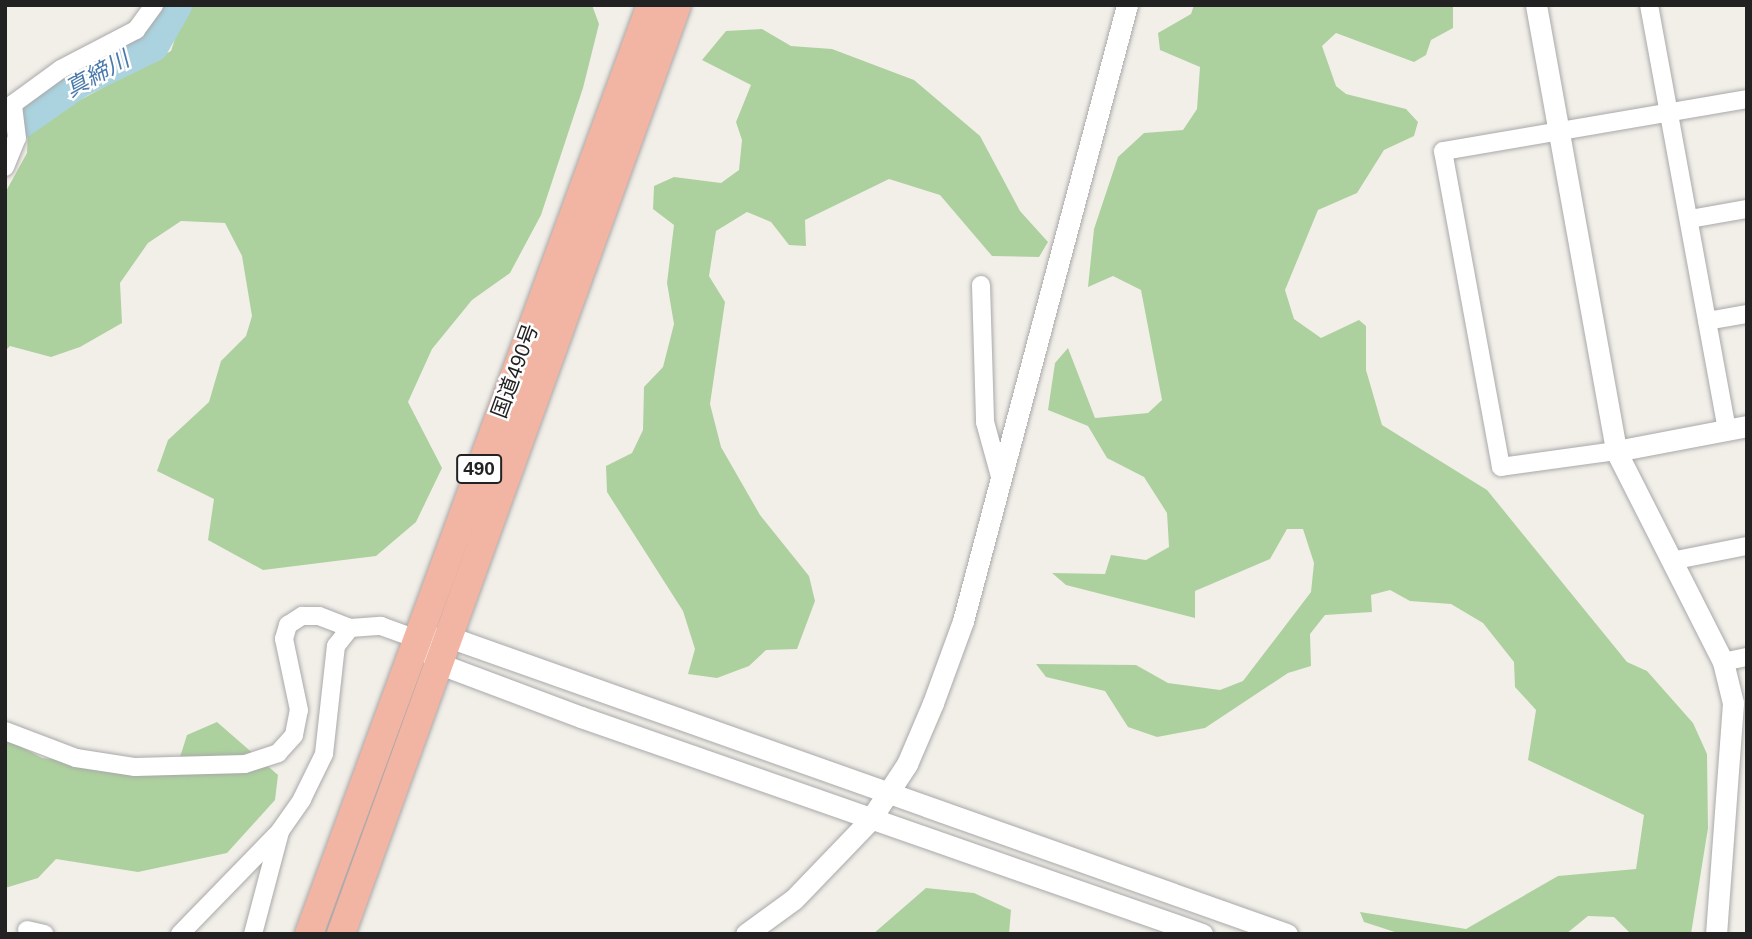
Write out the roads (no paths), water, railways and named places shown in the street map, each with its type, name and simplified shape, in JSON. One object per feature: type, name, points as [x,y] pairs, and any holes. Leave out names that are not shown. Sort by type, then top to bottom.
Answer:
[{"type":"highway","name":"国道490号","points":[[309,934],[651,5]]},
{"type":"highway","name":"国道490号","points":[[341,934],[677,5]]},
{"type":"street","points":[[5,167],[17,138],[13,104],[61,69],[136,30],[154,5]]},
{"type":"street","points":[[746,934],[794,899],[870,821],[889,794],[963,621],[1127,5]]},
{"type":"street","points":[[1536,5],[1616,451],[1723,662],[1734,733],[1716,934]]},
{"type":"street","points":[[1653,6],[1671,112],[1690,219],[1707,321],[1737,428],[1616,451],[1501,467],[1443,151],[1558,130],[1671,112],[1747,99]]},
{"type":"street","points":[[1690,219],[1747,209]]},
{"type":"street","points":[[981,285],[985,422],[1001,480]]},
{"type":"street","points":[[1707,321],[1747,314]]},
{"type":"street","points":[[1671,561],[1747,547]]},
{"type":"street","points":[[5,731],[76,758],[135,767],[245,764],[278,754],[294,735],[299,710],[284,639],[288,625],[310,616],[350,628],[381,626],[870,821],[1202,934]]},
{"type":"street","points":[[180,934],[280,831],[324,754],[336,646],[350,628]]},
{"type":"street","points":[[444,651],[889,794],[1287,934]]},
{"type":"street","points":[[1723,662],[1747,657]]},
{"type":"street","points":[[253,934],[280,831]]},
{"type":"street","points":[[27,930],[45,934]]},
{"type":"waterway","name":"真締川","points":[[5,132],[78,81],[152,45],[175,5]]}]
